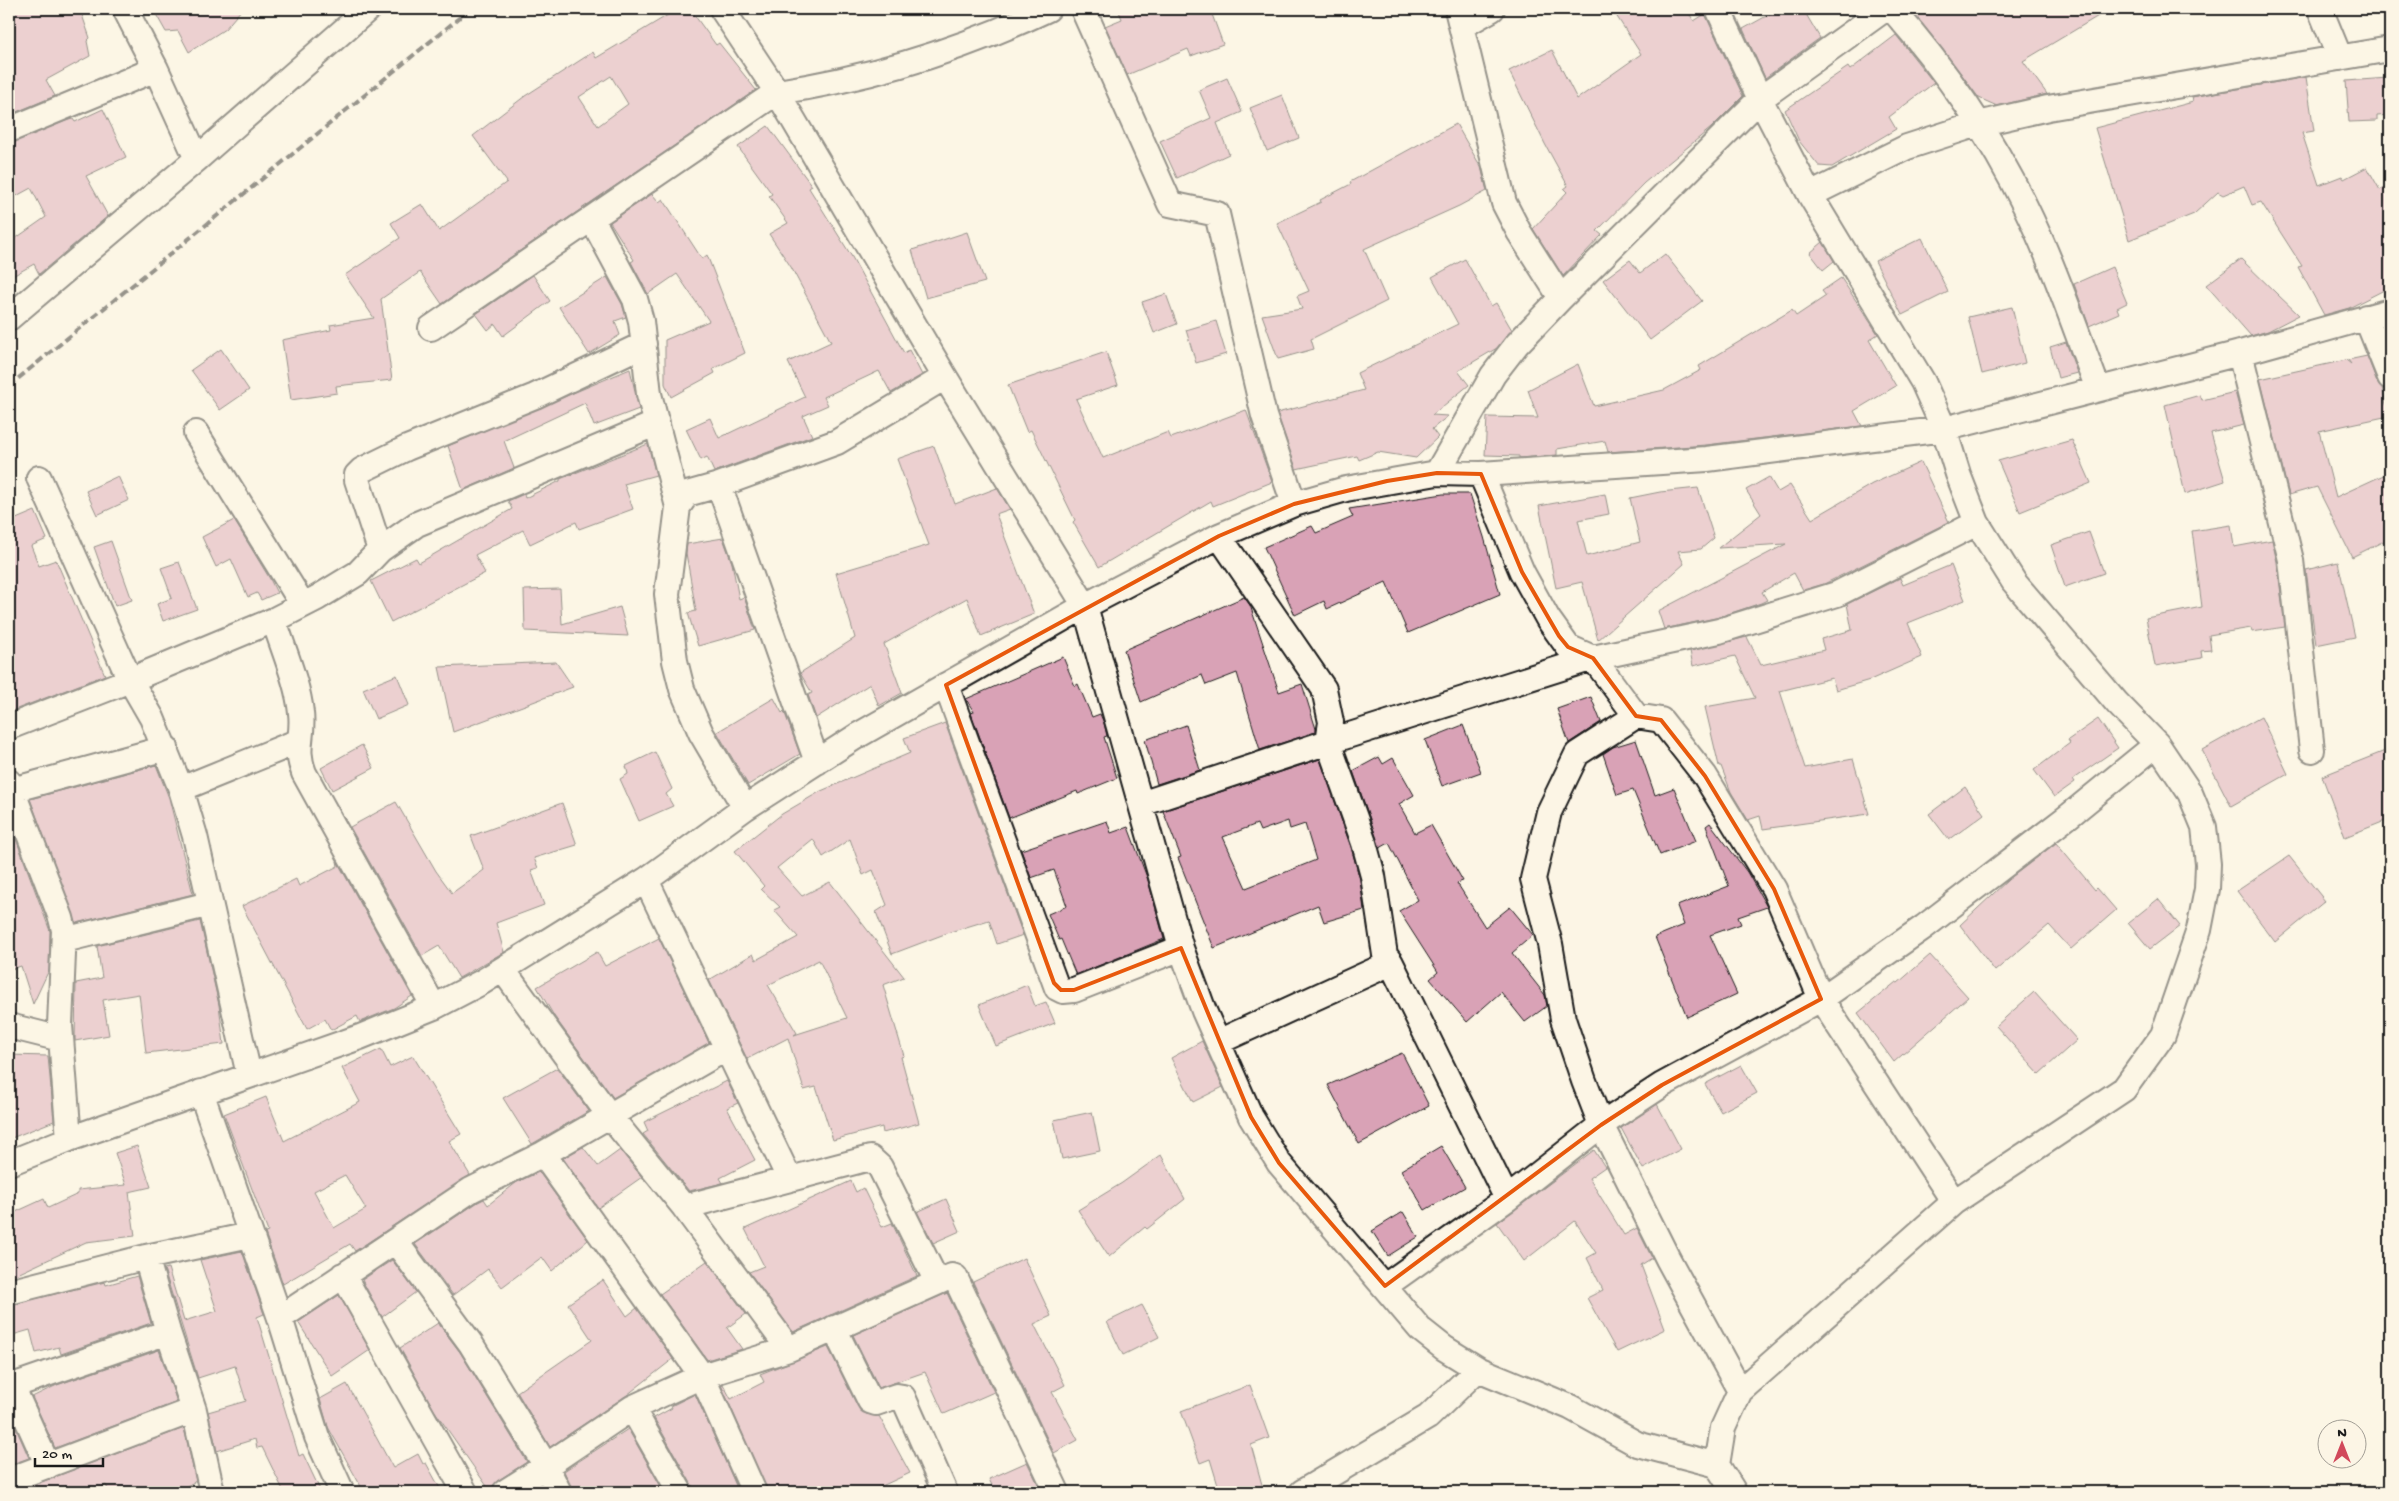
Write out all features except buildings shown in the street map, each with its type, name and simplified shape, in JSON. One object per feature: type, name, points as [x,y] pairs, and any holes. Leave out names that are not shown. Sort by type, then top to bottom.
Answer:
[{"type":"street","points":[[125,9],[156,69],[197,159]]},
{"type":"street","points":[[9,318],[197,159],[368,9]]},
{"type":"street","points":[[722,9],[778,92],[945,377],[1085,606],[1181,948],[1218,1042],[1251,1117],[1279,1163],[1420,1329],[1444,1348],[1478,1369],[1570,1406],[1637,1444],[1717,1465]]},
{"type":"street","points":[[431,328],[778,92],[845,80],[914,61],[1007,28],[1048,9]]},
{"type":"street","points":[[1083,9],[1170,204],[1216,214],[1264,416],[1294,504]]},
{"type":"street","points":[[1492,9],[1459,17],[1504,203],[1519,232],[1561,298]]},
{"type":"street","points":[[1718,9],[1760,99],[1810,195],[1924,382],[1944,429],[1958,474],[1977,523],[2014,582],[2117,703],[2157,744],[2190,793],[2204,827],[2208,864],[2208,889],[2199,930],[2164,1035],[2124,1089],[1954,1202],[1740,1391],[1723,1428],[1717,1465],[1734,1492]]},
{"type":"street","points":[[1437,473],[1493,375],[1517,344],[1561,298],[1760,99],[1884,9]]},
{"type":"street","points":[[1892,9],[1945,73],[2004,164],[2034,224],[2098,390]]},
{"type":"street","points":[[2320,9],[2340,58]]},
{"type":"street","points":[[1810,195],[1907,147],[1978,124],[2048,108],[2390,49]]},
{"type":"street","points":[[9,130],[156,69]]},
{"type":"street","points":[[592,220],[635,299],[641,321],[649,394],[678,507],[667,594],[675,661],[682,689],[702,733],[745,808]]},
{"type":"street","points":[[9,1163],[69,1139],[360,1038],[434,1007],[503,970],[646,880],[745,808],[857,736],[1085,606],[1219,536],[1294,504],[1346,489],[1437,473],[1481,474],[1707,459],[1944,429],[2240,353],[2390,311]]},
{"type":"street","points":[[2366,317],[2390,377]]},
{"type":"street","points":[[380,550],[357,480],[357,475],[362,470],[407,448],[535,396],[644,344]]},
{"type":"street","points":[[2240,353],[2291,560],[2312,750]]},
{"type":"street","points":[[678,507],[687,494],[719,485],[837,442],[945,377]]},
{"type":"street","points":[[9,727],[130,680],[274,620],[358,573],[380,550],[417,524],[657,423]]},
{"type":"street","points":[[196,433],[303,605]]},
{"type":"street","points":[[1481,474],[1522,572],[1548,619],[1568,647],[1593,658],[1636,716]]},
{"type":"street","points":[[39,478],[130,680],[152,718],[166,748],[181,789],[195,836],[249,1075]]},
{"type":"street","points":[[719,485],[817,762]]},
{"type":"street","points":[[1142,804],[1328,742],[1593,658],[1719,631],[1837,594],[1977,523]]},
{"type":"street","points":[[1219,536],[1324,689],[1331,722],[1328,742],[1364,843],[1373,876],[1384,955],[1391,964],[1507,1198]]},
{"type":"street","points":[[274,620],[300,704],[302,722],[298,752],[304,773],[434,1007]]},
{"type":"street","points":[[946,685],[1057,988],[1063,991],[1074,990],[1181,948]]},
{"type":"street","points":[[1740,1391],[1668,1259],[1601,1125],[1584,1081],[1564,1019],[1550,944],[1533,879],[1549,812],[1577,754],[1636,716],[1661,720],[1704,776],[1774,889],[1820,999],[1954,1202]]},
{"type":"street","points":[[181,789],[299,741]]},
{"type":"street","points":[[1385,1286],[1507,1198],[1601,1125],[1662,1085],[1820,999],[1924,927],[2070,815],[2157,744]]},
{"type":"street","points":[[69,1139],[61,1039],[60,1005],[64,940],[61,918],[10,786],[166,748]]},
{"type":"street","points":[[646,880],[725,1049],[789,1178]]},
{"type":"street","points":[[64,940],[210,904]]},
{"type":"street","points":[[1218,1042],[1391,964]]},
{"type":"street","points":[[503,970],[609,1115],[684,1207],[789,1349]]},
{"type":"street","points":[[9,1026],[61,1039]]},
{"type":"street","points":[[280,1318],[471,1190],[543,1154],[725,1049]]},
{"type":"street","points":[[201,1092],[280,1318],[317,1437],[342,1492]]},
{"type":"street","points":[[543,1154],[702,1376],[754,1492]]},
{"type":"street","points":[[684,1207],[789,1178],[867,1159],[874,1160],[880,1167],[937,1282]]},
{"type":"street","points":[[9,1292],[146,1257],[250,1235]]},
{"type":"street","points":[[396,1242],[471,1344],[546,1466],[559,1492]]},
{"type":"street","points":[[146,1257],[194,1410],[212,1492]]},
{"type":"street","points":[[343,1275],[466,1492]]},
{"type":"street","points":[[505,1492],[632,1408],[702,1376],[789,1349],[952,1276],[955,1277],[1057,1492]]},
{"type":"street","points":[[834,1328],[870,1400],[876,1403],[898,1396],[903,1397],[945,1492]]},
{"type":"street","points":[[48,1466],[17,1397],[16,1390],[18,1384],[168,1332]]},
{"type":"street","points":[[1302,1492],[1422,1420],[1478,1369]]},
{"type":"street","points":[[632,1408],[680,1492]]},
{"type":"street","points":[[9,1480],[194,1410]]},
{"type":"highlighted area","points":[[1437,473],[1481,474],[1522,572],[1559,636],[1568,647],[1593,658],[1636,716],[1661,720],[1705,776],[1774,889],[1821,999],[1662,1085],[1601,1125],[1385,1286],[1279,1163],[1251,1117],[1181,948],[1074,990],[1061,990],[1054,983],[946,685],[1219,536],[1294,504],[1387,481]]},
{"type":"railway","points":[[9,386],[470,9]]}]
